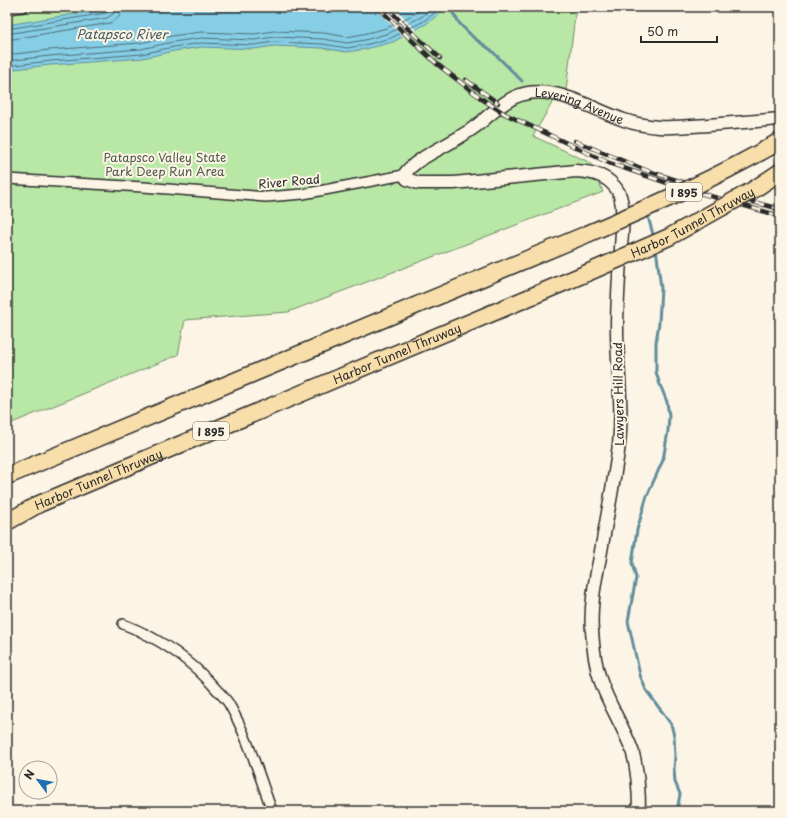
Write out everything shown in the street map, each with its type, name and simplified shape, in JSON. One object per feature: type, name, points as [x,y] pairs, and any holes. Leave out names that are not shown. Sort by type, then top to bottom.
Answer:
[{"type":"highway","name":"I 895","points":[[7,476],[585,235],[670,198],[728,170],[780,142]]},
{"type":"highway","name":"Harbor Tunnel Thruway","points":[[7,522],[46,500],[669,237],[753,190],[780,172]]},
{"type":"street","points":[[7,9],[23,7]]},
{"type":"street","name":"Levering Avenue","points":[[404,175],[415,163],[476,127],[501,104],[515,96],[529,92],[559,95],[580,102],[624,121],[642,125],[681,127],[780,119]]},
{"type":"street","name":"Lawyers Hill Road","points":[[404,175],[418,183],[454,183],[576,171],[591,172],[603,176],[613,184],[619,193],[622,203],[622,230],[617,317],[617,346],[621,430],[596,577],[591,629],[596,666],[601,683],[625,732],[632,752],[637,771],[639,811]]},
{"type":"street","name":"River Road","points":[[7,179],[143,187],[266,197],[304,194],[404,175]]},
{"type":"street","points":[[124,624],[145,633],[193,665],[228,702],[243,732],[272,811]]},
{"type":"green space","name":"Patapsco Valley State Park Deep Run Area","points":[[7,7],[576,7],[566,91],[552,103],[533,136],[591,163],[603,192],[288,312],[185,320],[178,355],[7,425]]},
{"type":"water","name":"Patapsco River","points":[[117,7],[448,7],[426,24],[393,42],[347,52],[322,48],[274,46],[254,49],[202,47],[143,58],[50,65],[7,70],[7,25]]},
{"type":"pier","points":[[374,7],[394,7],[417,31],[404,38]]},
{"type":"waterway","points":[[449,7],[460,24],[474,38],[491,50],[522,81]]},
{"type":"waterway","points":[[647,213],[654,238]]},
{"type":"waterway","points":[[656,248],[661,288],[659,323],[656,342],[656,372],[667,402],[669,416],[668,431],[663,460],[647,496],[637,530],[632,563],[636,578],[628,621],[640,675],[646,690],[671,724],[674,736],[675,782],[680,794],[677,811]]},
{"type":"railway","points":[[378,7],[437,64],[482,99],[505,114],[609,163],[679,187],[780,216]]},
{"type":"railway","points":[[387,7],[440,58]]},
{"type":"railway","points":[[466,80],[498,103]]},
{"type":"railway","points":[[575,141],[648,171],[695,186]]},
{"type":"railway","points":[[738,198],[780,209]]}]
